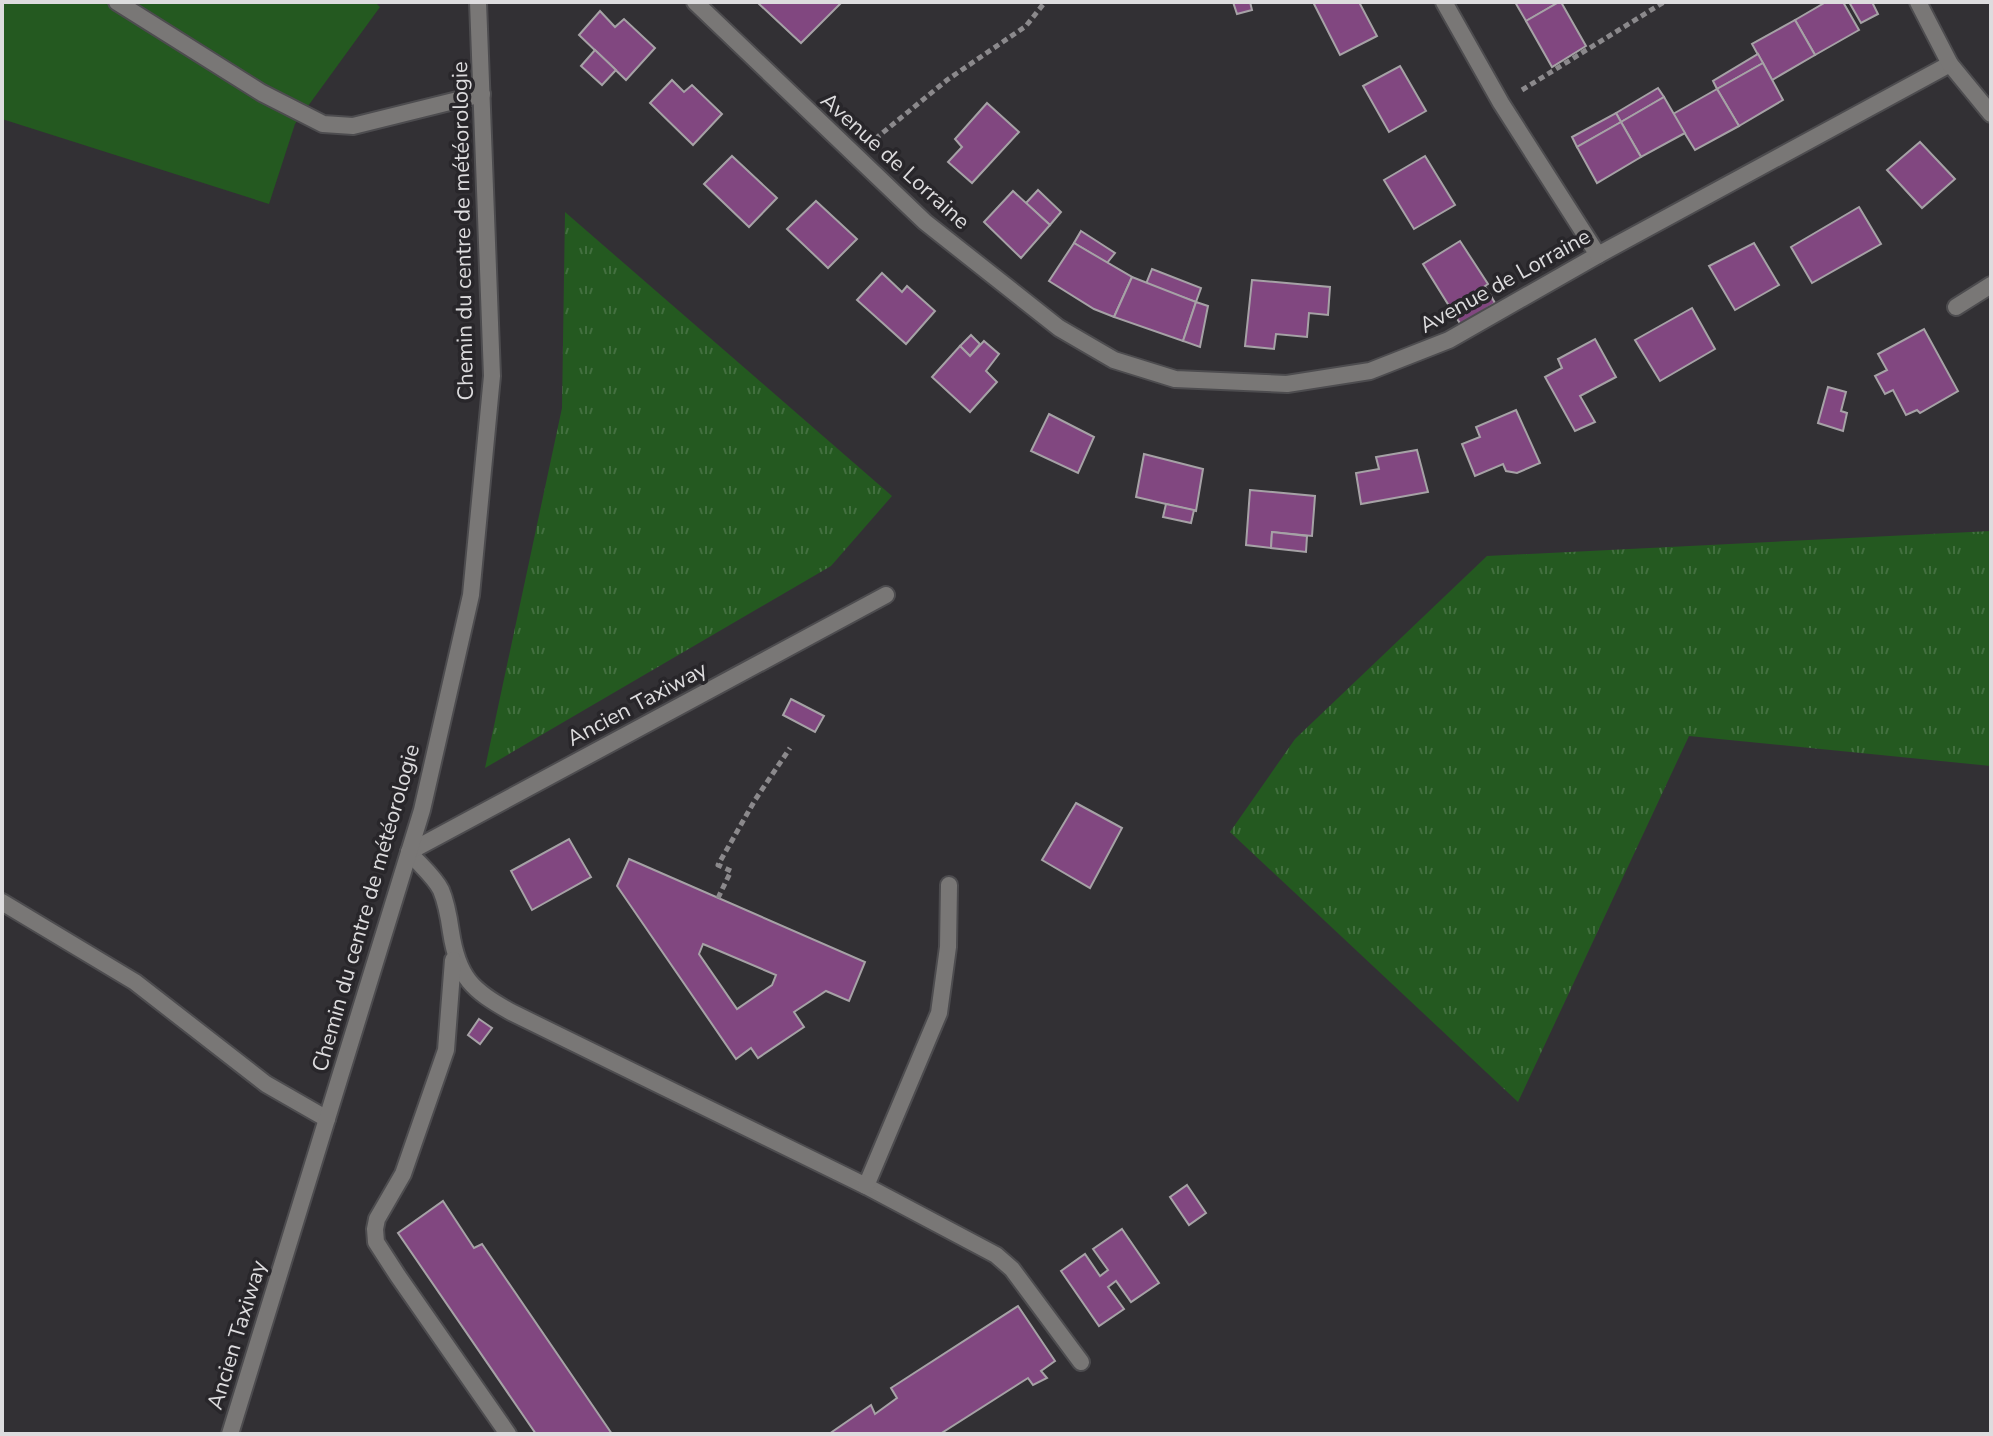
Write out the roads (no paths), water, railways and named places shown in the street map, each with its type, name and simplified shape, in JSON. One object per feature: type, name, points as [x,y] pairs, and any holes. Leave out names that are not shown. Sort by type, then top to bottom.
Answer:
[{"type":"street","points":[[117,2],[262,93],[323,124],[353,126],[482,94]]},
{"type":"street","name":"Chemin du centre de météorologie","points":[[287,1249],[422,810],[471,595],[492,376],[478,2]]},
{"type":"street","name":"Avenue de Lorraine","points":[[695,2],[925,222],[1059,328],[1114,360],[1175,379],[1287,384],[1370,371],[1449,340],[1598,255],[1950,64]]},
{"type":"street","points":[[1444,2],[1501,103],[1598,255]]},
{"type":"street","points":[[1918,2],[1950,64],[1991,114]]},
{"type":"street","points":[[1956,307],[1991,285]]},
{"type":"street","name":"Ancien Taxiway","points":[[409,852],[886,595]]},
{"type":"street","points":[[409,852],[440,887],[463,977],[481,995],[866,1186],[996,1255],[1012,1269],[1081,1362]]},
{"type":"street","points":[[866,1186],[939,1013],[948,947],[949,885]]},
{"type":"street","points":[[2,902],[135,982],[266,1084],[327,1119]]},
{"type":"street","points":[[454,950],[446,1050],[403,1174],[377,1219],[376,1242],[508,1434]]},
{"type":"street","name":"Ancien Taxiway","points":[[230,1434],[287,1249]]}]
